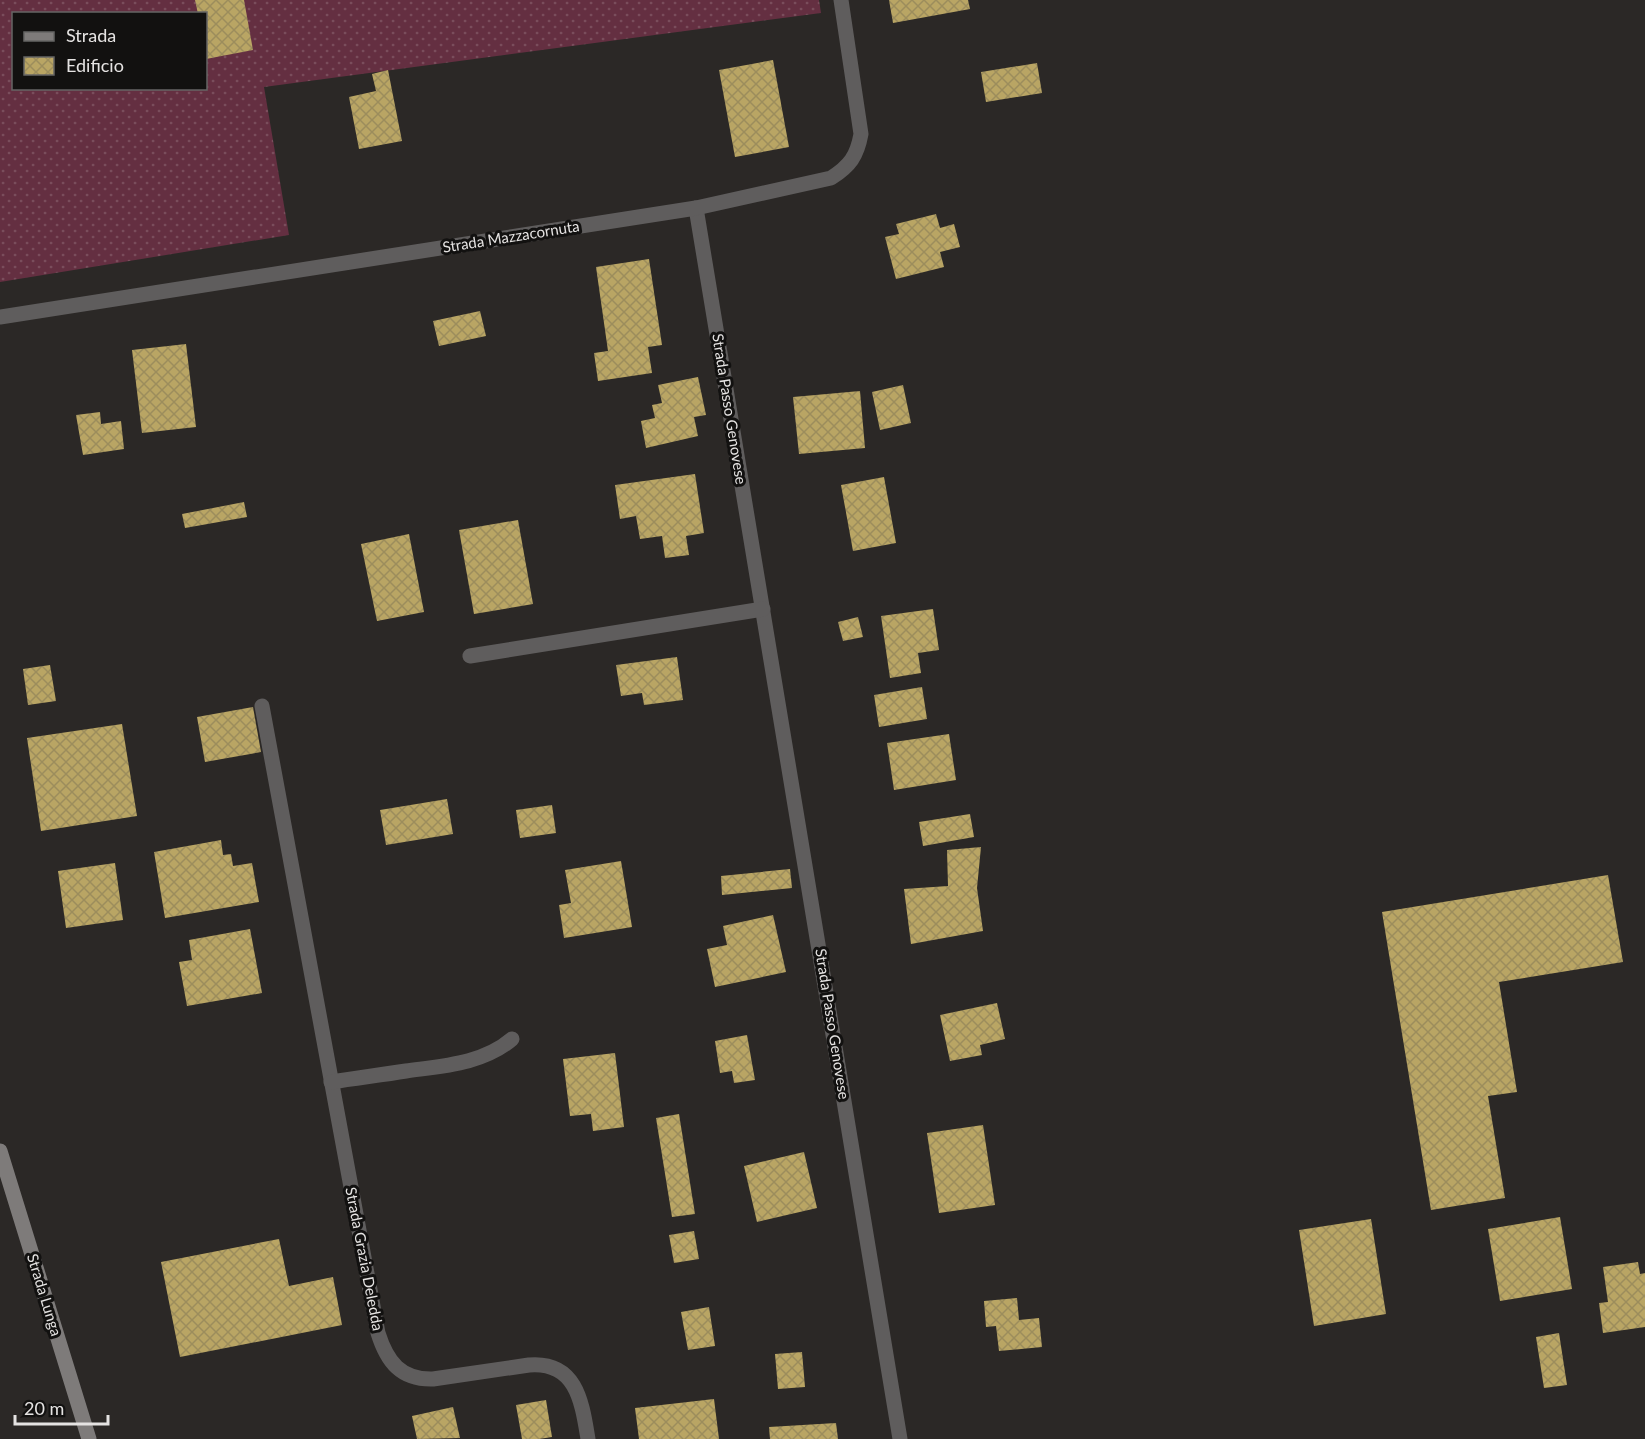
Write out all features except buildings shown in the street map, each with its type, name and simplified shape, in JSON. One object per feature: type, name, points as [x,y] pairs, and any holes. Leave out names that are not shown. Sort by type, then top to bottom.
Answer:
[{"type":"street","name":"Strada Mazzacornuta","points":[[0,317],[696,208],[831,178],[842,171],[852,160],[861,134],[840,0]]},
{"type":"street","name":"Strada Passo Genovese","points":[[696,208],[900,1439]]},
{"type":"street","points":[[470,656],[763,609]]},
{"type":"street","name":"Strada Grazia Deledda","points":[[262,706],[378,1333],[384,1351],[404,1373],[423,1379],[529,1365],[546,1365],[562,1373],[577,1389],[588,1439]]},
{"type":"street","points":[[332,1082],[451,1065],[482,1057],[512,1039]]},
{"type":"street","name":"Strada Lunga","points":[[0,1151],[89,1439]]},
{"type":"shaded area","points":[[0,0],[819,0],[821,13],[264,87],[289,235],[0,282]]}]
